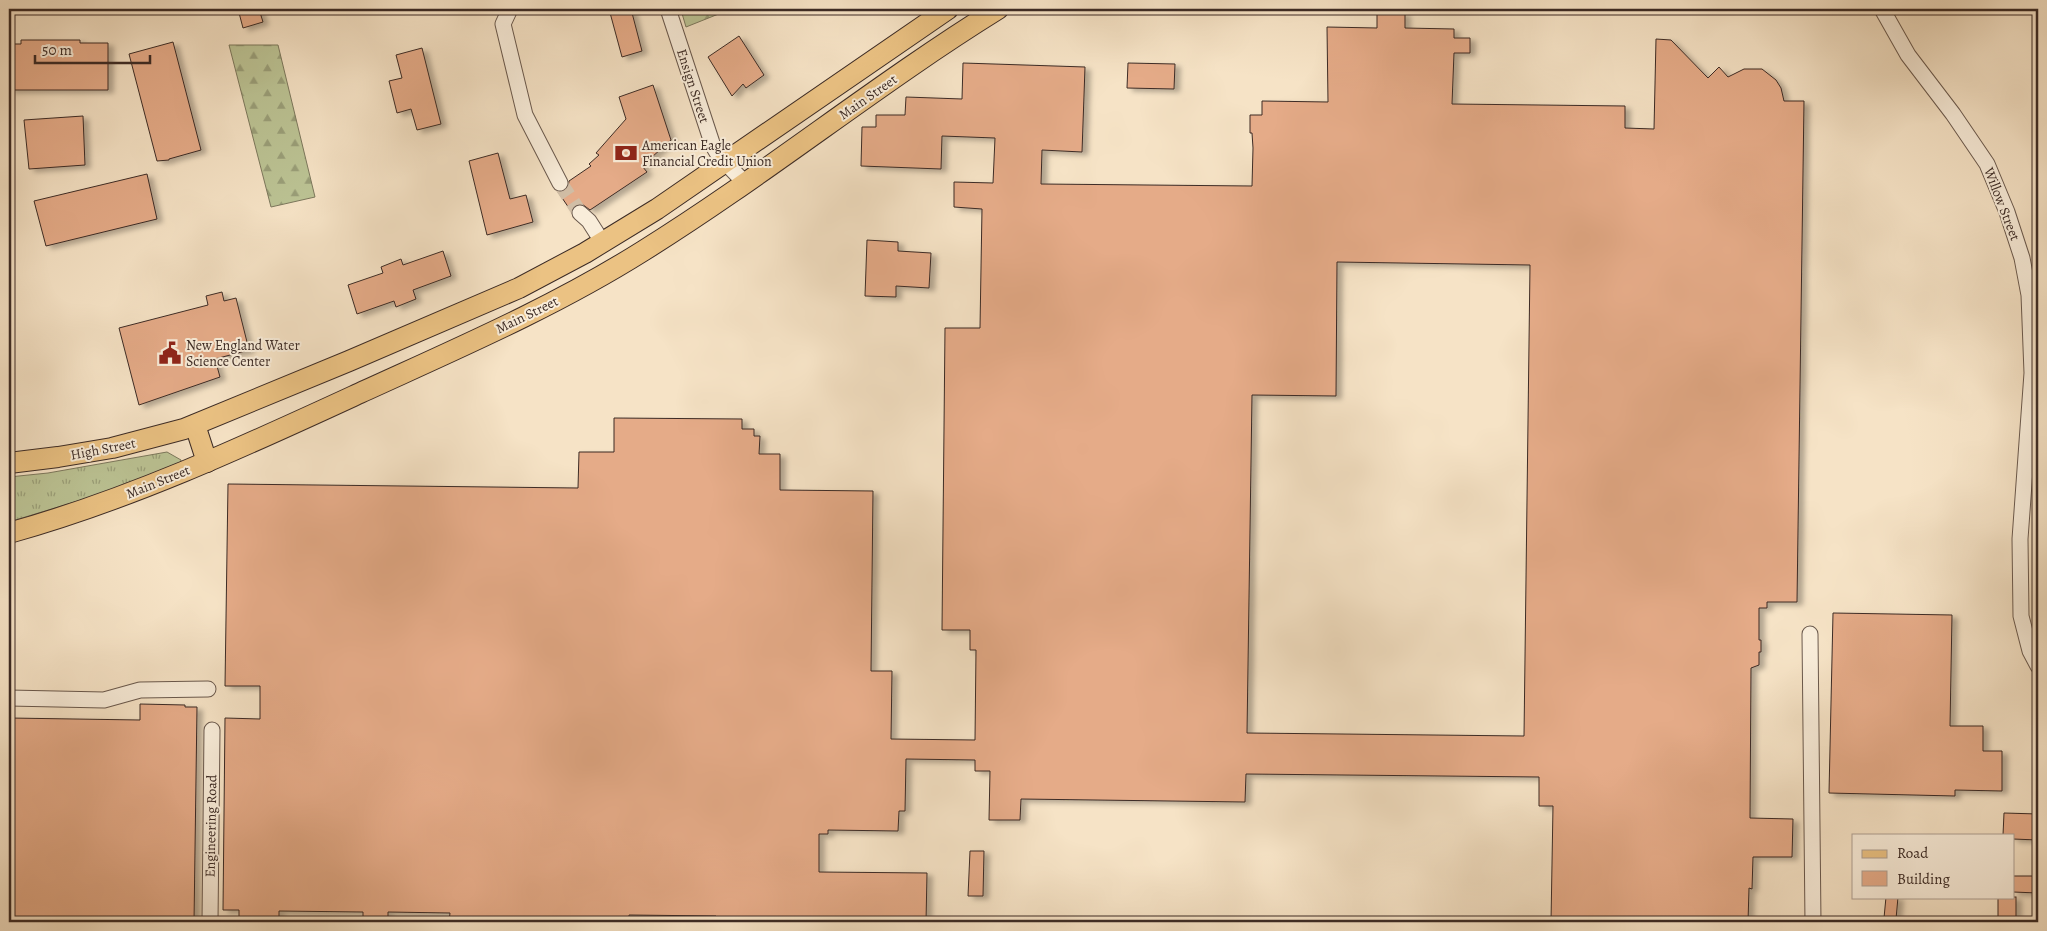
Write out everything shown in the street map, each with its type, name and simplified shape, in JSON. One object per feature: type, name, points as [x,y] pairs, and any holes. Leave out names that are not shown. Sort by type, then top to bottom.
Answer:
[{"type":"main road","name":"Main Street","points":[[195,425],[478,307],[561,267],[657,209],[948,9]]},
{"type":"main road","name":"Main Street","points":[[9,533],[109,501],[207,462],[476,340],[574,291],[664,238],[998,9]]},
{"type":"main road","points":[[561,267],[574,291]]},
{"type":"main road","points":[[195,425],[207,462]]},
{"type":"main road","name":"High Street","points":[[9,463],[58,458],[112,448],[163,436],[195,425]]},
{"type":"street","points":[[510,9],[504,24],[525,115],[560,183]]},
{"type":"street","name":"Ensign Street","points":[[668,9],[713,146],[725,163],[745,183]]},
{"type":"street","name":"Willow Street","points":[[1882,9],[1908,55],[1953,114],[1987,164],[2007,212],[2022,258],[2029,296],[2032,373],[2020,539],[2021,616],[2030,651],[2038,666]]},
{"type":"street","points":[[580,213],[589,222],[603,243]]},
{"type":"street","points":[[1810,634],[1813,922]]},
{"type":"street","points":[[9,698],[104,700],[140,690],[208,689]]},
{"type":"street","name":"Engineering Road","points":[[210,922],[212,730]]},
{"type":"green space","points":[[731,9],[686,27],[681,10]]},
{"type":"green space","points":[[229,45],[278,45],[315,197],[271,207]]},
{"type":"green space","points":[[167,452],[181,460],[181,462],[104,493],[9,522],[9,477],[48,473]]},
{"type":"building","points":[[238,9],[259,9],[263,22],[243,28]]},
{"type":"building","points":[[609,9],[631,9],[642,51],[622,57]]},
{"type":"building","points":[[1377,12],[1405,13],[1405,28],[1454,29],[1454,38],[1470,38],[1470,53],[1454,53],[1452,104],[1625,106],[1625,128],[1654,129],[1656,39],[1671,40],[1708,78],[1719,67],[1728,77],[1744,69],[1762,69],[1776,80],[1781,88],[1784,101],[1804,101],[1797,602],[1767,602],[1767,608],[1759,608],[1761,652],[1759,652],[1759,665],[1751,668],[1750,818],[1793,819],[1792,857],[1753,857],[1752,889],[1749,888],[1748,922],[1551,922],[1553,806],[1539,806],[1539,777],[1246,774],[1245,802],[1021,799],[1020,820],[989,820],[990,771],[975,771],[975,760],[906,759],[905,811],[899,811],[898,831],[828,830],[828,834],[819,834],[819,872],[927,873],[926,922],[716,922],[716,916],[629,915],[629,922],[449,922],[450,913],[388,912],[388,919],[363,919],[363,912],[279,911],[279,922],[239,922],[239,910],[223,910],[225,718],[260,719],[260,686],[225,686],[228,484],[578,488],[579,452],[614,452],[614,418],[742,419],[742,429],[754,429],[754,436],[760,436],[759,454],[780,454],[780,490],[873,491],[871,671],[892,671],[891,739],[975,740],[976,650],[970,650],[970,630],[942,630],[945,328],[980,328],[982,209],[954,207],[954,182],[993,183],[995,138],[942,136],[941,169],[861,166],[862,127],[876,127],[876,115],[905,115],[906,97],[962,99],[963,63],[1085,67],[1082,152],[1042,150],[1041,184],[1252,186],[1253,148],[1252,133],[1250,133],[1250,115],[1262,115],[1262,101],[1328,102],[1327,27],[1377,28]],"holes":[[[1337,262],[1530,265],[1524,736],[1247,733],[1252,395],[1336,396]]]},
{"type":"building","points":[[739,36],[764,75],[746,88],[743,84],[732,96],[708,57]]},
{"type":"building","points":[[21,40],[80,40],[80,43],[108,43],[108,90],[9,90],[9,44],[21,44]]},
{"type":"building","points":[[173,42],[201,150],[169,160],[157,161],[129,54]]},
{"type":"building","points":[[422,48],[441,124],[417,130],[411,109],[397,113],[389,81],[402,78],[396,55]]},
{"type":"building","points":[[1128,63],[1175,64],[1174,89],[1127,88]]},
{"type":"building","points":[[653,85],[671,140],[642,166],[647,172],[590,210],[582,204],[578,204],[571,211],[558,192],[565,191],[568,188],[569,181],[591,166],[589,164],[599,155],[596,153],[626,119],[619,97]]},
{"type":"building","points":[[83,116],[85,165],[29,169],[24,120]]},
{"type":"building","points":[[498,153],[510,199],[526,195],[533,222],[487,235],[469,161]]},
{"type":"building","points":[[147,174],[157,219],[46,246],[34,201]]},
{"type":"building","points":[[867,240],[898,242],[898,251],[931,253],[929,288],[896,286],[896,297],[865,296]]},
{"type":"building","points":[[443,251],[451,276],[413,290],[416,299],[396,307],[394,301],[357,314],[348,285],[383,273],[381,267],[401,259],[403,265]]},
{"type":"building","name":"New England Water Science Center","points":[[222,292],[224,301],[236,298],[249,350],[215,359],[220,377],[139,405],[119,328],[208,305],[206,296]]},
{"type":"building","points":[[1833,613],[1952,615],[1950,726],[1983,726],[1983,751],[2002,751],[2002,791],[1955,790],[1955,796],[1829,793]]},
{"type":"building","points":[[140,704],[197,707],[194,922],[9,922],[9,718],[140,720]]},
{"type":"building","points":[[2004,813],[2038,814],[2038,840],[2014,839],[2014,834],[2003,834]]},
{"type":"building","points":[[970,851],[984,851],[983,896],[968,896]]},
{"type":"building","points":[[2014,876],[2038,876],[2038,893],[2014,892]]},
{"type":"building","points":[[2016,897],[2016,922],[1998,922],[1998,898]]},
{"type":"building","points":[[1886,898],[1898,898],[1896,919],[1884,918]]},
{"type":"tunnel","points":[[560,183],[580,213]]},
{"type":"place","name":"American Eagle Financial Credit Union","points":[[626,153]]},
{"type":"place","name":"New England Water Science Center","points":[[170,353]]}]
